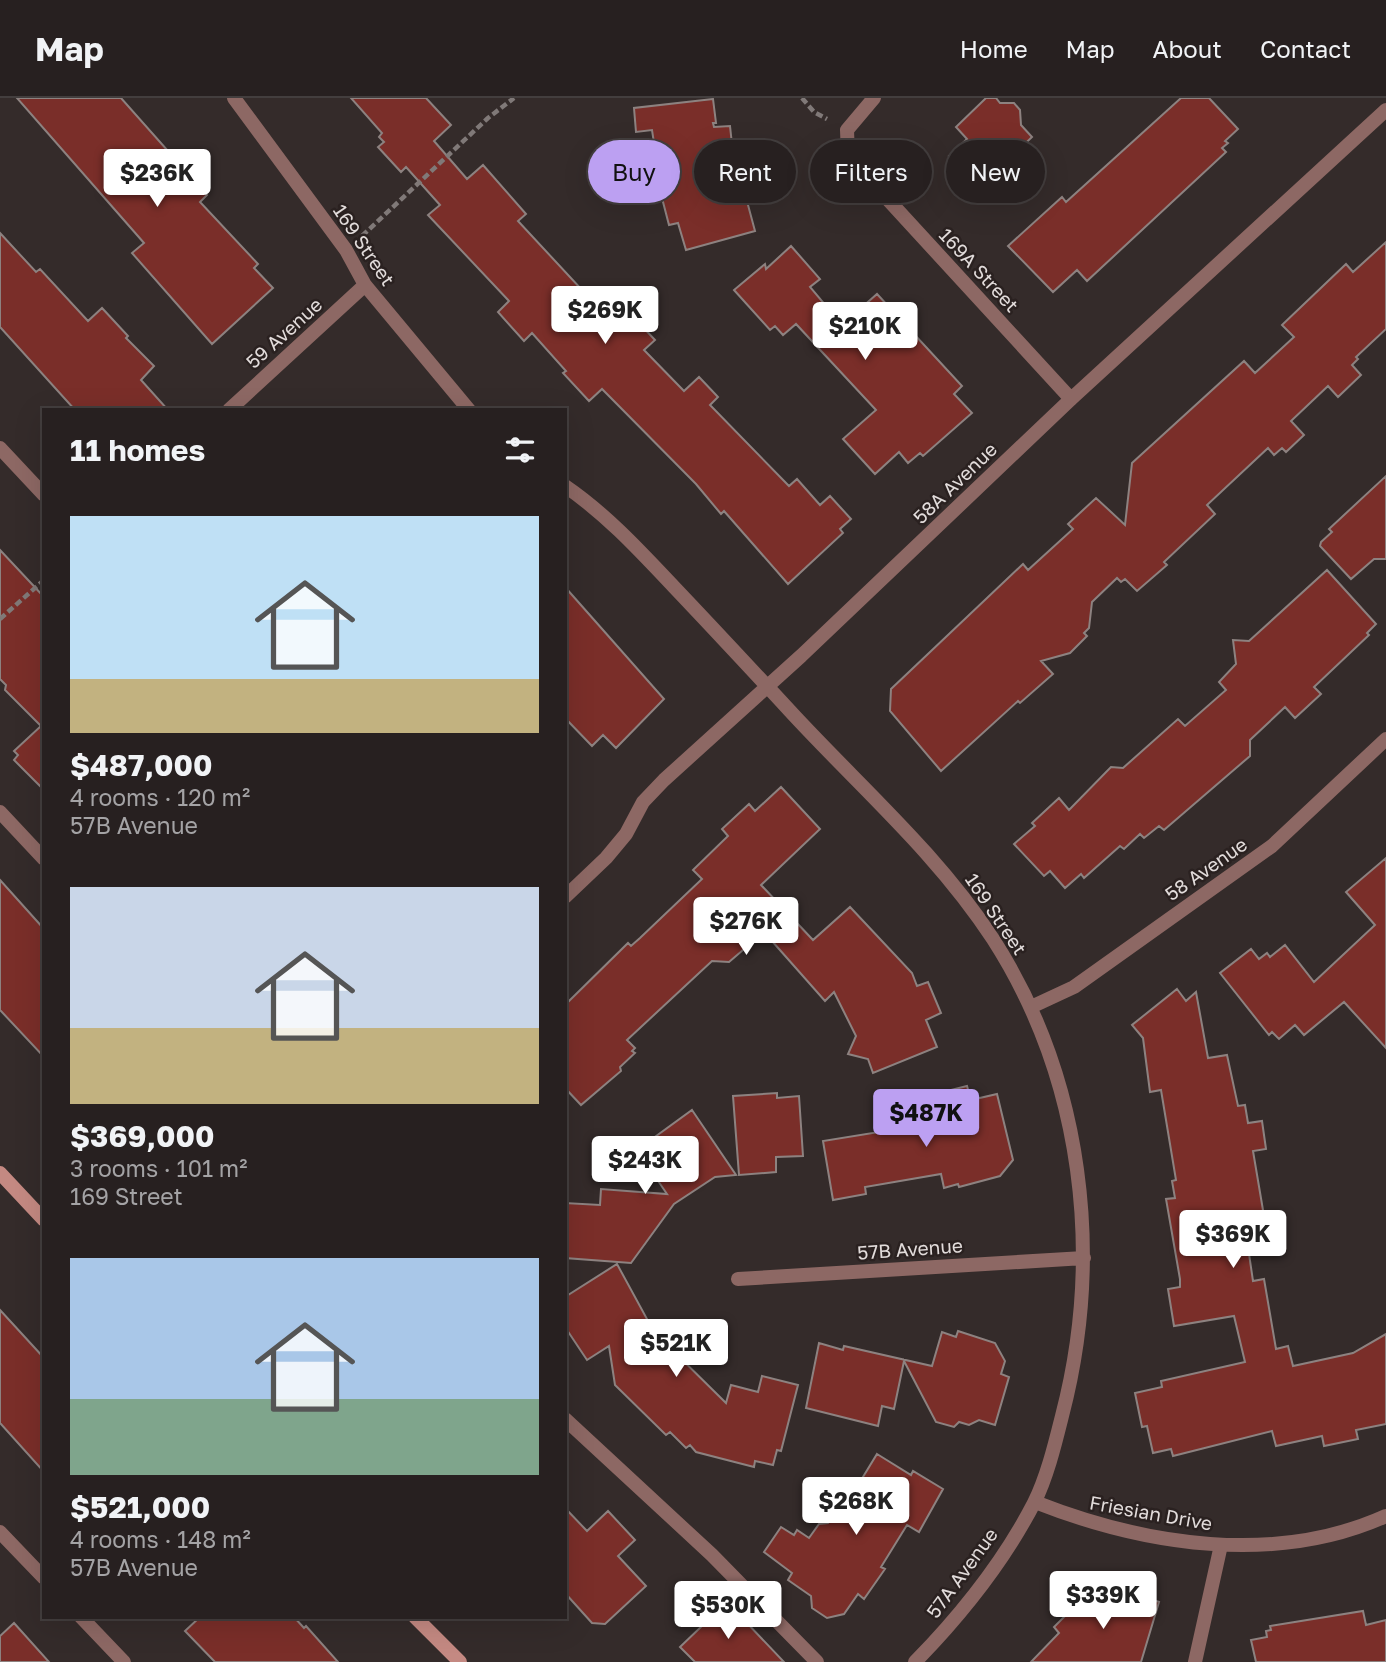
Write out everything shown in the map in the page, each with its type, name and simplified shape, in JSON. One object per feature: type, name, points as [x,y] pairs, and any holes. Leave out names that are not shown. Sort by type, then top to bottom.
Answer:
[{"type":"main road","points":[[0,1173],[42,1218]]},
{"type":"main road","points":[[417,1619],[460,1662]]},
{"type":"street","name":"169 Street","points":[[234,98],[346,250],[365,285],[467,408]]},
{"type":"street","points":[[847,130],[874,98]]},
{"type":"street","name":"58A Avenue","points":[[567,895],[606,858],[625,834],[643,802],[664,780],[766,685],[797,660],[1071,399],[1386,110]]},
{"type":"street","name":"169A Street","points":[[847,130],[848,156],[1071,399]]},
{"type":"street","name":"59 Avenue","points":[[231,408],[365,285]]},
{"type":"street","points":[[0,449],[42,493]]},
{"type":"street","name":"169 Street","points":[[567,487],[589,503],[636,547],[909,833],[957,889],[993,939],[1031,1007],[1070,1125],[1081,1191],[1084,1258],[1080,1321],[1070,1385],[1055,1443],[1035,1502]]},
{"type":"street","name":"58 Avenue","points":[[1031,1007],[1074,987],[1272,846],[1386,739]]},
{"type":"street","points":[[0,812],[42,857]]},
{"type":"street","name":"57B Avenue","points":[[738,1279],[1084,1258]]},
{"type":"street","points":[[567,1421],[712,1555],[817,1662]]},
{"type":"street","name":"Friesian Drive","points":[[1035,1502],[1079,1520],[1179,1540],[1221,1545],[1275,1545],[1313,1538],[1386,1516]]},
{"type":"street","name":"57A Avenue","points":[[915,1662],[988,1575],[1035,1502]]},
{"type":"street","points":[[0,1532],[42,1576]]},
{"type":"street","points":[[1195,1662],[1221,1545]]},
{"type":"street","points":[[83,1619],[124,1662]]},
{"type":"path","points":[[346,250],[488,118],[514,98]]},
{"type":"path","points":[[802,98],[814,112],[847,130]]},
{"type":"path","points":[[0,619],[42,582]]},
{"type":"building","points":[[17,98],[121,98],[207,195],[200,202],[258,264],[254,268],[273,288],[212,344],[132,253],[144,243]]},
{"type":"building","points":[[351,98],[426,98],[451,125],[434,141],[467,179],[483,165],[526,214],[518,221],[595,304],[598,301],[612,317],[623,306],[655,340],[644,350],[684,391],[699,377],[718,397],[710,405],[789,486],[797,479],[820,505],[830,496],[851,519],[840,529],[843,533],[788,584],[724,511],[721,514],[696,484],[602,389],[589,401],[532,333],[524,341],[498,312],[509,301],[428,215],[440,205],[406,167],[401,172],[378,147],[384,142],[379,137],[382,133]]},
{"type":"building","points":[[986,98],[996,98],[1000,103],[1014,103],[1020,110],[1021,125],[1032,137],[1029,140],[966,140],[956,127]]},
{"type":"building","points":[[1181,98],[1209,98],[1238,129],[1225,141],[1228,143],[1222,148],[1226,152],[1087,281],[1077,270],[1053,292],[1008,246],[1062,197],[1066,202]]},
{"type":"building","points":[[713,99],[716,123],[713,123],[714,127],[730,126],[732,140],[694,140],[694,203],[747,203],[755,231],[686,250],[678,223],[669,225],[663,203],[680,203],[680,140],[654,140],[652,130],[636,132],[634,108]]},
{"type":"building","points":[[0,233],[36,272],[40,269],[88,321],[102,308],[128,336],[126,338],[154,366],[141,380],[166,408],[73,408],[0,327]]},
{"type":"building","points":[[1386,242],[1386,329],[1356,357],[1358,359],[1352,365],[1361,375],[1338,397],[1328,386],[1291,421],[1304,435],[1286,452],[1282,448],[1274,455],[1268,448],[1207,505],[1215,514],[1164,562],[1167,565],[1137,591],[1125,579],[1121,582],[1117,578],[1092,602],[1089,628],[1084,633],[1087,636],[1070,653],[1041,661],[1053,674],[1020,703],[1018,701],[941,771],[890,711],[891,689],[1023,564],[1028,570],[1073,529],[1068,524],[1096,498],[1125,525],[1132,463],[1244,361],[1255,373],[1294,337],[1282,325],[1346,264],[1353,272]]},
{"type":"building","points":[[791,246],[820,279],[810,287],[842,325],[877,294],[962,386],[954,394],[972,413],[923,456],[920,453],[908,463],[899,452],[875,474],[843,439],[876,410],[796,324],[783,335],[775,326],[770,330],[734,290],[765,264],[766,269]]},
{"type":"building","points":[[1386,476],[1386,559],[1374,559],[1351,579],[1320,546],[1321,542],[1332,532],[1329,529]]},
{"type":"building","points":[[0,550],[42,595],[42,788],[14,760],[18,755],[14,751],[41,726],[5,690],[6,685],[0,679]]},
{"type":"building","points":[[1327,570],[1376,624],[1367,633],[1369,635],[1314,687],[1321,694],[1295,718],[1285,707],[1250,740],[1250,756],[1164,830],[1159,826],[1144,838],[1140,834],[1124,849],[1120,846],[1084,878],[1081,874],[1065,888],[1050,871],[1044,876],[1014,844],[1035,826],[1032,823],[1059,798],[1069,810],[1111,767],[1123,768],[1178,719],[1185,726],[1226,690],[1219,682],[1236,664],[1233,640],[1249,641]]},
{"type":"building","points":[[567,589],[664,699],[616,748],[603,735],[592,746],[567,720]]},
{"type":"building","points":[[781,787],[820,829],[761,885],[813,940],[850,907],[912,973],[917,986],[928,982],[941,1013],[926,1020],[937,1047],[873,1073],[868,1059],[848,1054],[856,1036],[834,992],[825,1001],[764,932],[729,962],[712,961],[627,1040],[635,1048],[632,1051],[635,1053],[620,1067],[621,1071],[581,1105],[567,1090],[567,1003],[628,943],[631,946],[702,879],[693,870],[728,836],[722,829],[749,804],[755,811]]},
{"type":"building","points":[[1386,858],[1386,1048],[1344,1002],[1304,1035],[1295,1025],[1279,1039],[1272,1032],[1269,1035],[1220,973],[1251,949],[1259,959],[1267,953],[1270,957],[1285,945],[1314,982],[1375,925],[1346,892]]},
{"type":"building","points":[[0,880],[42,927],[42,1055],[0,1010]]},
{"type":"building","points":[[1177,989],[1186,1001],[1196,992],[1208,1058],[1227,1055],[1238,1106],[1245,1105],[1248,1123],[1262,1121],[1266,1149],[1253,1151],[1264,1216],[1244,1220],[1253,1281],[1264,1279],[1276,1349],[1288,1346],[1293,1366],[1353,1353],[1386,1334],[1386,1424],[1356,1430],[1358,1439],[1324,1446],[1322,1436],[1276,1446],[1272,1431],[1173,1456],[1171,1449],[1153,1453],[1147,1426],[1142,1427],[1135,1393],[1162,1387],[1161,1381],[1245,1362],[1234,1316],[1174,1326],[1168,1289],[1180,1287],[1180,1279],[1166,1199],[1175,1198],[1172,1181],[1176,1180],[1161,1090],[1150,1092],[1143,1038],[1132,1025]]},
{"type":"building","points":[[967,1086],[971,1100],[997,1094],[1013,1160],[1000,1176],[959,1187],[958,1184],[944,1188],[941,1174],[865,1187],[866,1194],[833,1200],[823,1141],[941,1122],[937,1110],[941,1109],[939,1093]]},
{"type":"building","points":[[777,1093],[777,1098],[799,1096],[803,1156],[776,1157],[776,1172],[739,1175],[733,1096]]},
{"type":"building","points":[[692,1110],[736,1175],[715,1177],[674,1204],[631,1263],[567,1258],[567,1203],[600,1205],[601,1189],[667,1194],[637,1150]]},
{"type":"building","points":[[617,1264],[654,1332],[726,1403],[731,1385],[758,1392],[762,1376],[798,1385],[781,1451],[777,1450],[773,1465],[755,1461],[754,1467],[696,1452],[690,1445],[686,1448],[670,1432],[666,1435],[615,1385],[609,1346],[587,1360],[567,1330],[567,1296]]},
{"type":"building","points":[[0,1310],[42,1356],[42,1470],[0,1423]]},
{"type":"building","points":[[958,1331],[995,1343],[1005,1361],[1001,1374],[1009,1377],[995,1425],[979,1420],[969,1425],[959,1422],[954,1427],[936,1422],[904,1361],[894,1409],[882,1406],[878,1426],[806,1408],[819,1343],[932,1366],[942,1332],[956,1337]]},
{"type":"building","points":[[877,1454],[911,1475],[913,1471],[943,1489],[919,1532],[907,1525],[881,1567],[885,1569],[864,1599],[858,1594],[844,1614],[827,1618],[812,1608],[811,1596],[788,1580],[792,1573],[764,1552],[781,1527],[794,1535],[797,1530],[809,1538],[819,1524],[828,1523],[847,1492],[852,1495]]},
{"type":"building","points":[[567,1510],[587,1531],[608,1511],[635,1540],[618,1556],[646,1586],[605,1624],[592,1623],[567,1595]]},
{"type":"building","points":[[1119,1589],[1159,1602],[1141,1662],[1031,1662],[1059,1633],[1054,1627],[1080,1601],[1091,1613],[1099,1590],[1117,1596]]},
{"type":"building","points":[[727,1602],[784,1662],[695,1662],[680,1647]]},
{"type":"building","points":[[1363,1611],[1366,1625],[1386,1620],[1386,1662],[1256,1662],[1251,1640],[1267,1637],[1266,1631],[1271,1630],[1270,1626]]},
{"type":"building","points":[[198,1619],[296,1619],[304,1628],[306,1626],[338,1662],[215,1662],[185,1631]]},
{"type":"building","points":[[14,1623],[49,1662],[0,1662],[0,1636]]}]
